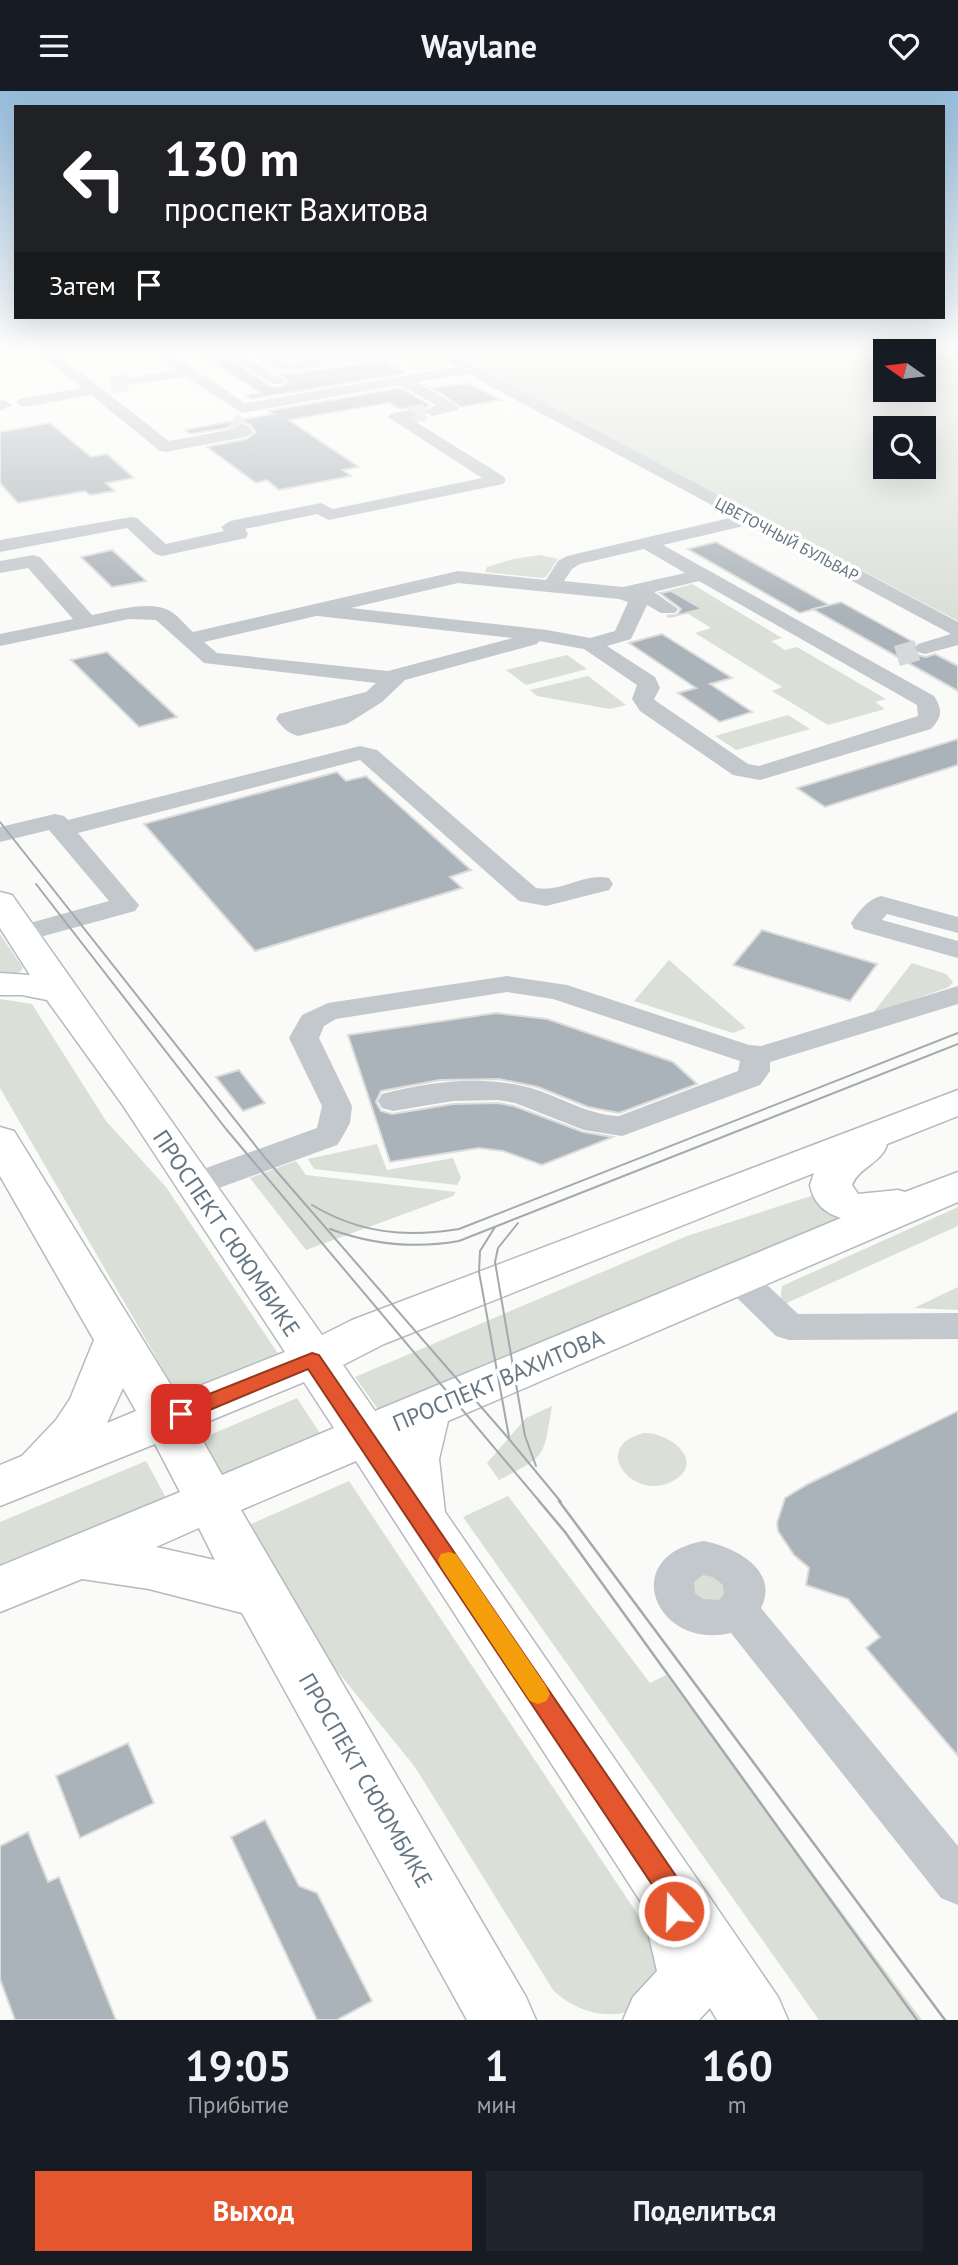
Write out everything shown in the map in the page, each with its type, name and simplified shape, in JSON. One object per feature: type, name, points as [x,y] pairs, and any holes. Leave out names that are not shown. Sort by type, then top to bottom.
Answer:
[{"type":"main road","name":"ПРОСПЕКТ СЮЮМБИКЕ","points":[[0,902],[60,992],[136,1097],[193,1185],[424,1522],[755,2020]]},
{"type":"main road","points":[[0,984],[22,984],[60,992]]},
{"type":"main road","points":[[18,1479],[312,1360],[368,1332],[958,1102]]},
{"type":"main road","points":[[883,1133],[834,1175],[830,1184],[835,1198],[856,1208],[884,1207],[951,1190]]},
{"type":"main road","name":"ПРОСПЕКТ СЮЮМБИКЕ","points":[[0,1140],[167,1420],[261,1596],[389,1823],[503,2013]]},
{"type":"main road","name":"ПРОСПЕКТ ВАХИТОВА","points":[[0,1590],[951,1190]]},
{"type":"main road","points":[[261,1281],[301,1314],[340,1329],[368,1332]]},
{"type":"main road","points":[[18,1479],[73,1433],[92,1406],[117,1339]]},
{"type":"main road","points":[[424,1522],[411,1465],[417,1434],[429,1410]]},
{"type":"main road","points":[[78,1557],[132,1562],[187,1573],[261,1596]]},
{"type":"main road","points":[[656,2020],[691,1981],[668,1888]]},
{"type":"street","points":[[157,438],[168,448],[216,438]]},
{"type":"street","points":[[0,546],[131,522],[162,550],[239,534],[230,527],[321,508],[329,515],[497,480],[433,438]]},
{"type":"street","name":"ЦВЕТОЧНЫЙ БУЛЬВАР","points":[[600,438],[802,547],[949,642]]},
{"type":"street","points":[[551,586],[571,561],[751,519]]},
{"type":"street","points":[[725,525],[949,642]]},
{"type":"street","points":[[318,610],[547,636],[590,644],[647,682],[649,688],[643,699],[648,706],[749,773],[760,773],[927,721],[931,712],[926,701],[646,543]]},
{"type":"street","points":[[777,553],[802,547]]},
{"type":"street","points":[[0,567],[33,561],[87,622]]},
{"type":"street","points":[[188,639],[458,577],[630,592],[700,575]]},
{"type":"street","points":[[630,592],[668,609]]},
{"type":"street","points":[[590,644],[624,635],[640,602],[630,592]]},
{"type":"street","points":[[0,641],[129,613],[161,614],[211,659],[388,678],[547,636]]},
{"type":"street","points":[[865,665],[897,656]]},
{"type":"street","points":[[374,697],[398,675]]},
{"type":"street","points":[[63,829],[360,753],[369,755],[528,895],[546,898],[600,884]]},
{"type":"street","points":[[0,835],[55,821],[126,905],[22,934]]},
{"type":"street","points":[[958,925],[881,904],[864,923],[958,950]]},
{"type":"street","points":[[193,1185],[326,1138],[336,1123],[337,1106],[304,1038],[312,1021],[340,1009],[507,985],[526,985],[565,993],[755,1055],[774,1053],[958,995]]},
{"type":"street","points":[[393,1101],[460,1090],[498,1091],[514,1093],[603,1125],[622,1126],[749,1078],[755,1071],[755,1055]]},
{"type":"street","points":[[739,1279],[789,1327],[865,1321],[958,1326]]},
{"type":"street","points":[[737,1610],[958,1882]]},
{"type":"shaded area","points":[[610,438],[873,438],[873,479],[936,479],[936,438],[958,438],[958,621]]},
{"type":"shaded area","points":[[540,555],[558,559],[546,577],[485,572],[487,567]]},
{"type":"shaded area","points":[[692,584],[782,638],[771,641],[785,650],[797,647],[886,699],[875,702],[885,709],[828,725],[772,691],[782,687],[695,633],[711,628],[687,613],[701,609],[670,590]]},
{"type":"shaded area","points":[[567,655],[587,669],[526,685],[506,670]]},
{"type":"shaded area","points":[[588,676],[626,705],[610,709],[537,696],[530,690]]},
{"type":"shaded area","points":[[788,715],[810,729],[736,750],[715,736]]},
{"type":"shaded area","points":[[0,934],[23,968],[20,972],[0,978]]},
{"type":"shaded area","points":[[669,960],[746,1028],[733,1033],[634,1001]]},
{"type":"shaded area","points":[[912,963],[946,974],[953,982],[949,987],[872,1014]]},
{"type":"shaded area","points":[[0,999],[32,1004],[106,1121],[166,1187],[279,1355],[178,1395],[0,1088]]},
{"type":"shaded area","points":[[377,1144],[387,1170],[453,1158],[461,1178],[457,1185],[314,1169],[308,1159]]},
{"type":"shaded area","points":[[296,1161],[306,1175],[456,1192],[453,1196],[306,1250],[250,1178]]},
{"type":"shaded area","points":[[814,1195],[842,1217],[382,1415],[355,1377],[687,1236]]},
{"type":"shaded area","points":[[958,1207],[958,1226],[780,1306],[782,1286]]},
{"type":"shaded area","points":[[958,1287],[958,1310],[914,1308]]},
{"type":"shaded area","points":[[297,1398],[323,1438],[224,1482],[198,1440]]},
{"type":"shaded area","points":[[552,1406],[547,1436],[540,1453],[534,1460],[499,1480],[487,1463],[526,1418]]},
{"type":"shaded area","points":[[644,1433],[666,1438],[682,1451],[686,1467],[681,1475],[671,1482],[656,1486],[631,1478],[622,1469],[618,1459],[620,1449],[628,1440]]},
{"type":"shaded area","points":[[146,1461],[170,1505],[0,1577],[0,1522]]},
{"type":"shaded area","points":[[349,1481],[666,1957],[661,1987],[630,2011],[609,2014],[588,2011],[569,2003],[553,1990],[415,1767],[316,1645],[249,1525]]},
{"type":"shaded area","points":[[508,1496],[650,1683],[666,1675],[922,2020],[819,2020],[463,1517]]},
{"type":"shaded area","points":[[700,1574],[724,1578],[724,1602],[694,1598],[691,1582]]},
{"type":"building","points":[[0,438],[68,438],[91,457],[107,454],[134,478],[106,483],[115,491],[90,495],[85,491],[18,503],[0,483]]},
{"type":"building","points":[[316,438],[359,467],[343,470],[351,476],[279,490],[267,480],[256,483],[207,447],[246,439]]},
{"type":"building","points":[[716,542],[829,605],[800,613],[688,549]]},
{"type":"building","points":[[112,550],[146,581],[112,587],[81,557]]},
{"type":"building","points":[[671,591],[702,609],[670,617],[667,616],[677,615],[681,609],[660,593]]},
{"type":"building","points":[[841,602],[915,643],[912,648],[917,655],[926,657],[935,654],[958,666],[958,691],[813,609]]},
{"type":"building","points":[[662,634],[732,678],[710,684],[752,712],[720,722],[678,693],[696,688],[629,643]]},
{"type":"building","points":[[107,652],[177,717],[139,727],[71,660]]},
{"type":"building","points":[[958,739],[958,765],[825,807],[797,788]]},
{"type":"building","points":[[337,772],[346,781],[366,776],[471,870],[450,877],[462,888],[255,951],[144,824]]},
{"type":"building","points":[[762,930],[877,964],[850,1001],[733,965]]},
{"type":"building","points":[[496,1013],[547,1019],[673,1062],[697,1084],[619,1113],[588,1107],[538,1087],[499,1079],[440,1080],[381,1091],[376,1102],[381,1111],[392,1114],[453,1104],[498,1103],[514,1106],[583,1132],[613,1137],[542,1165],[503,1151],[479,1148],[390,1162],[348,1035]]},
{"type":"building","points":[[239,1070],[265,1103],[243,1111],[216,1077]]},
{"type":"building","points":[[958,1411],[958,1756],[866,1648],[880,1637],[848,1599],[806,1585],[809,1568],[794,1555],[778,1531],[777,1523],[785,1498],[808,1484]]},
{"type":"building","points":[[128,1743],[154,1803],[80,1838],[56,1776]]},
{"type":"building","points":[[265,1820],[299,1886],[317,1893],[372,2001],[337,2020],[317,2020],[231,1837]]},
{"type":"building","points":[[28,1832],[48,1882],[59,1877],[116,2020],[15,2020],[0,1979],[0,1846]]},
{"type":"tunnel","points":[[897,656],[925,648]]},
{"type":"tram line","points":[[0,822],[266,1159],[561,1502]]},
{"type":"tram line","points":[[36,884],[226,1129],[540,1502]]},
{"type":"tram line","points":[[312,1205],[347,1222],[383,1231],[420,1233],[459,1229],[958,1033]]},
{"type":"tram line","points":[[330,1229],[362,1239],[394,1244],[426,1245],[459,1241],[958,1044]]},
{"type":"tram line","points":[[518,1223],[498,1248],[495,1262],[525,1436],[536,1466]]},
{"type":"tram line","points":[[495,1227],[480,1251],[479,1272],[509,1437]]},
{"type":"tram line","points":[[539,1501],[565,1532],[917,2020]]},
{"type":"tram line","points":[[559,1501],[945,2020]]},
{"type":"slow traffic","points":[[449,1560],[538,1694]]},
{"type":"route","points":[[181,1414],[312,1360],[424,1522],[668,1888],[674,1911]]}]
